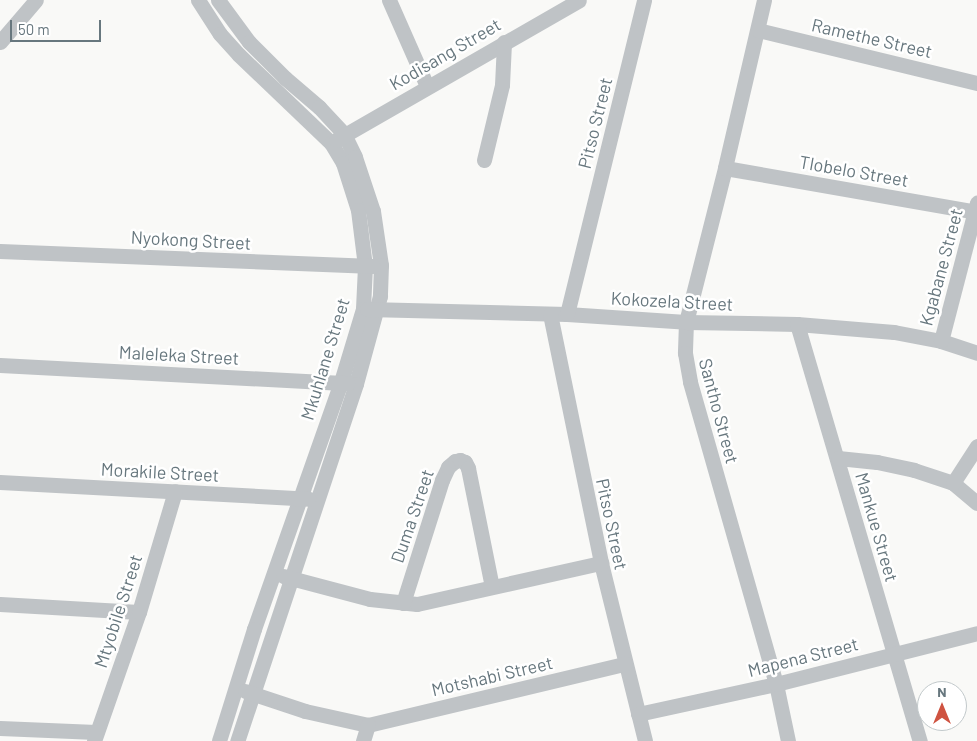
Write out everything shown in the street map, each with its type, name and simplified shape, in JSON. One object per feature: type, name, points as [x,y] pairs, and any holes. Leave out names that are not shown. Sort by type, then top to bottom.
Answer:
[{"type":"street","points":[[0,42],[36,0]]},
{"type":"street","name":"Mkuhlane Street","points":[[198,0],[220,34],[239,55],[331,143],[343,163],[358,210],[370,309]]},
{"type":"street","name":"Mkuhlane Street","points":[[218,0],[248,42],[285,78],[319,107],[344,134],[355,157],[373,211],[381,266],[380,296],[370,309],[348,383],[318,500],[237,741]]},
{"type":"street","points":[[388,0],[427,86]]},
{"type":"street","name":"Kodisang Street","points":[[331,143],[579,0]]},
{"type":"street","name":"Pitso Street","points":[[567,314],[644,0]]},
{"type":"street","name":"Santho Street","points":[[764,0],[725,168],[686,322],[685,353],[690,382],[776,684],[788,741]]},
{"type":"street","name":"Ramethe Street","points":[[758,30],[977,83]]},
{"type":"street","points":[[484,160],[502,85],[504,42]]},
{"type":"street","name":"Tlobelo Street","points":[[725,168],[976,209]]},
{"type":"street","name":"Kgabane Street","points":[[941,341],[976,209]]},
{"type":"street","name":"Nyokong Street","points":[[0,251],[381,266]]},
{"type":"street","name":"Kokozela Street","points":[[370,309],[567,314],[686,322],[797,324],[894,332],[941,341],[977,353]]},
{"type":"street","name":"Pitso Street","points":[[550,314],[601,563],[645,741]]},
{"type":"street","name":"Mankue Street","points":[[797,324],[920,741]]},
{"type":"street","name":"Maleleka Street","points":[[0,365],[348,383]]},
{"type":"street","name":"Mkuhlane Street","points":[[220,741],[254,629],[300,498],[348,383]]},
{"type":"street","points":[[953,483],[977,446]]},
{"type":"street","points":[[838,458],[904,468],[953,483],[977,502]]},
{"type":"street","name":"Duma Street","points":[[402,603],[442,480],[448,467],[455,461],[460,460],[465,462],[468,468],[492,587]]},
{"type":"street","name":"Morakile Street","points":[[0,482],[318,500]]},
{"type":"street","name":"Mtyobile Street","points":[[95,737],[139,612],[175,491]]},
{"type":"street","points":[[274,574],[370,599],[402,603],[429,602],[601,563]]},
{"type":"street","points":[[0,604],[139,612]]},
{"type":"street","name":"Mapena Street","points":[[638,714],[776,684],[977,633]]},
{"type":"street","name":"Motshabi Street","points":[[237,689],[306,711],[368,725],[625,664]]},
{"type":"street","points":[[363,741],[368,725]]},
{"type":"street","points":[[0,728],[95,737]]}]
